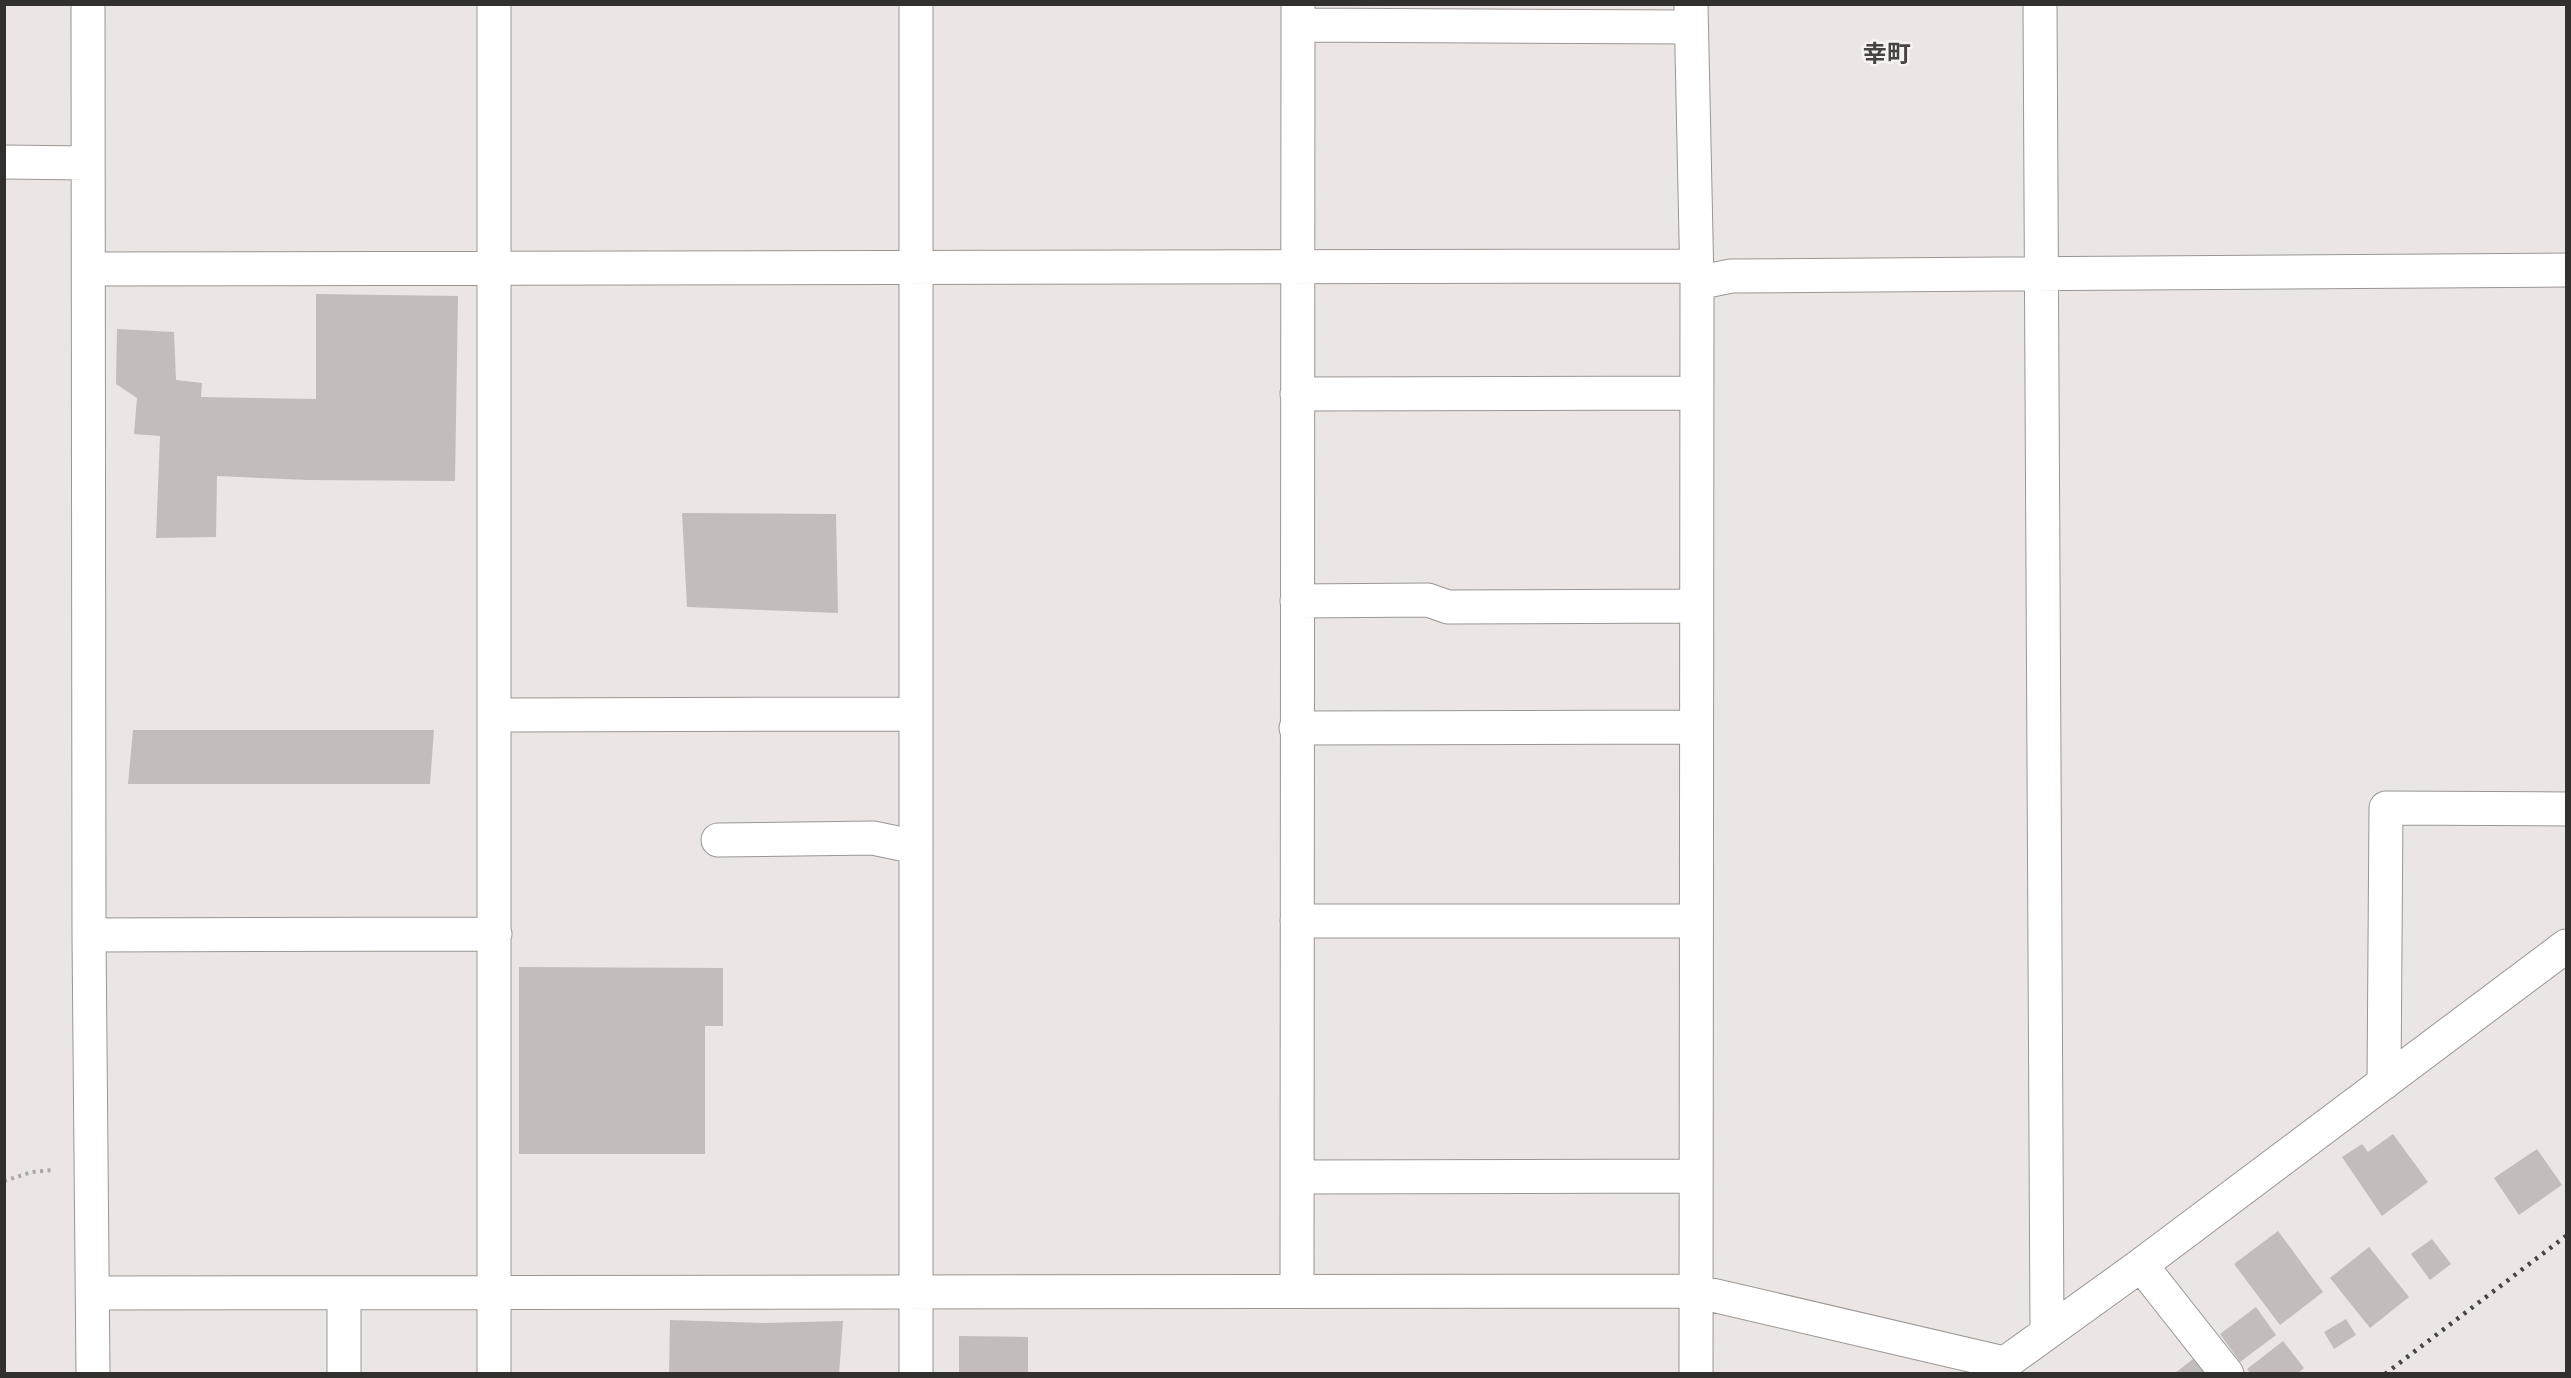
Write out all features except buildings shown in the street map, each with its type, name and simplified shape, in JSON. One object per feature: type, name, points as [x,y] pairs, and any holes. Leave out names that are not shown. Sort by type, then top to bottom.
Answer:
[{"type":"street","points":[[88,4],[89,936],[93,1374]]},
{"type":"street","points":[[494,4],[496,715],[494,1374]]},
{"type":"street","points":[[916,4],[916,1374]]},
{"type":"street","points":[[2040,4],[2047,1332]]},
{"type":"street","points":[[1298,1290],[1296,728],[1298,15],[1691,16],[1694,47],[1696,275],[1696,1374]]},
{"type":"street","points":[[4,162],[87,163]]},
{"type":"street","points":[[90,269],[1296,267],[1731,276],[2566,270]]},
{"type":"street","points":[[1297,394],[1696,393]]},
{"type":"street","points":[[1297,602],[1428,600],[1448,607],[1695,606]]},
{"type":"street","points":[[496,715],[915,714]]},
{"type":"street","points":[[1296,728],[1695,727]]},
{"type":"street","points":[[2384,1083],[2386,808],[2566,809]]},
{"type":"street","points":[[718,840],[873,838],[916,847]]},
{"type":"street","points":[[1297,921],[1696,921]]},
{"type":"street","points":[[89,936],[495,934]]},
{"type":"street","points":[[93,1293],[916,1294],[1298,1290],[1695,1291],[1997,1368],[2141,1265],[2566,945]]},
{"type":"street","points":[[1298,1177],[1696,1176]]},
{"type":"street","points":[[2141,1265],[2227,1374]]},
{"type":"street","points":[[344,1293],[344,1374]]},
{"type":"path","points":[[4,1181],[32,1172],[91,1168]]},
{"type":"railway","points":[[2385,1374],[2566,1236]]},
{"type":"district","name":"幸町","points":[[1887,54]]}]
